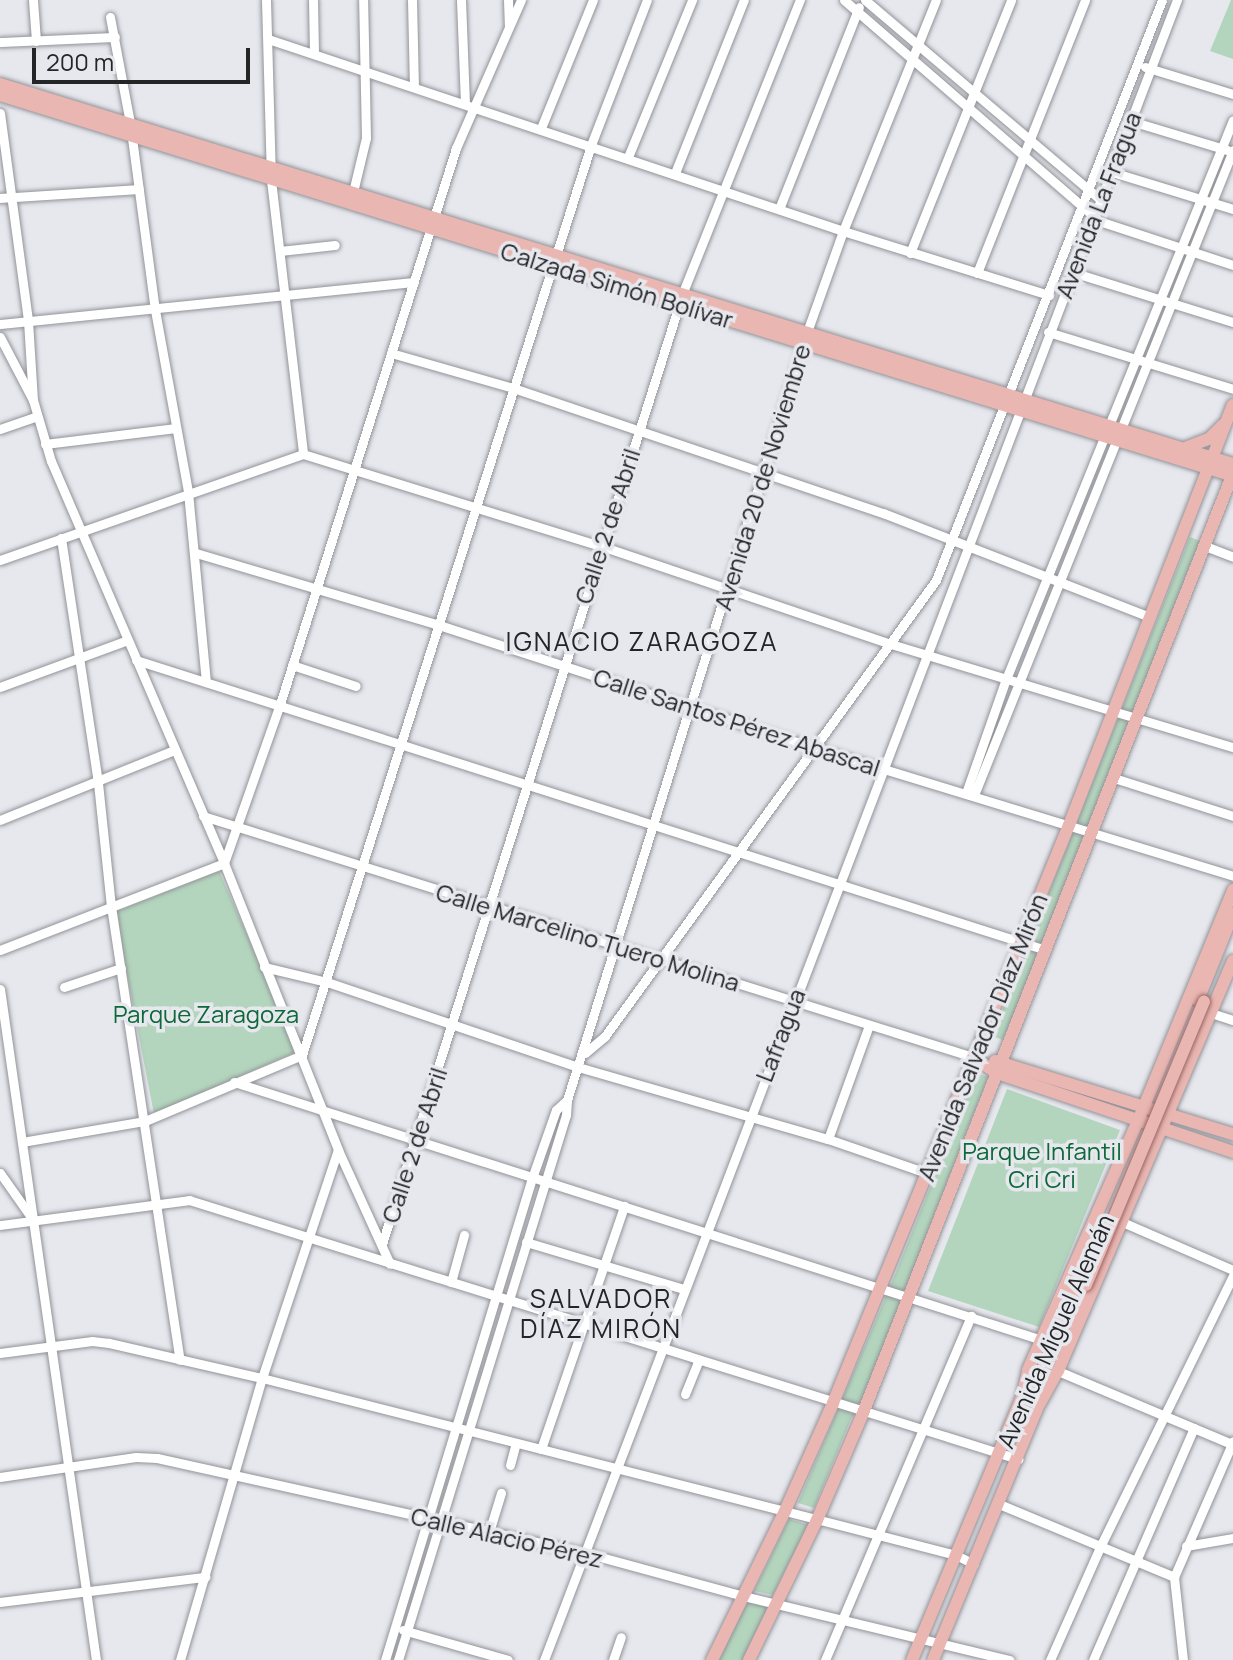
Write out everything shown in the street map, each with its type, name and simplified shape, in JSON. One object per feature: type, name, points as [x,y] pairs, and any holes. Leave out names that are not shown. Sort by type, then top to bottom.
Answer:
[{"type":"main road","name":"Calzada Simón Bolívar","points":[[0,84],[270,174],[555,258],[1183,454],[1233,464]]},
{"type":"main road","name":"Calzada Simón Bolívar","points":[[0,95],[131,129]]},
{"type":"main road","name":"Calzada Simón Bolívar","points":[[270,174],[353,192],[433,222]]},
{"type":"main road","name":"Avenida Salvador Díaz Mirón","points":[[712,1660],[785,1511],[833,1403],[878,1286],[1069,825],[1233,405]]},
{"type":"main road","points":[[1198,494],[1183,454],[1209,439],[1225,423]]},
{"type":"main road","name":"Calzada Simón Bolívar","points":[[1211,462],[1233,475]]},
{"type":"main road","name":"Avenida Salvador Díaz Mirón","points":[[749,1660],[817,1520],[863,1413],[1233,475]]},
{"type":"main road","points":[[1221,504],[1233,495]]},
{"type":"main road","points":[[1052,865],[1076,875]]},
{"type":"main road","points":[[1022,1397],[1028,1370],[1144,1107],[1233,890]]},
{"type":"main road","name":"Avenida Miguel Alemán","points":[[1204,1005],[1233,914]]},
{"type":"main road","name":"Avenida Miguel Alemán","points":[[912,1660],[1022,1397],[1041,1373],[1083,1283],[1233,935]]},
{"type":"main road","points":[[1040,1403],[1058,1371],[1184,1076],[1204,1005],[1233,961]]},
{"type":"main road","name":"Calle Marcelino Tuero Molina","points":[[973,1057],[1138,1121],[1233,1152]]},
{"type":"main road","name":"Calle Marcelino Tuero Molina","points":[[999,1068],[1168,1112],[1233,1134]]},
{"type":"main road","points":[[1160,1068],[1163,1075],[1174,1081],[1184,1076]]},
{"type":"main road","points":[[1123,1156],[1134,1154],[1146,1164]]},
{"type":"main road","name":"Avenida Miguel Alemán","points":[[933,1660],[1018,1459],[1083,1283]]},
{"type":"street","points":[[33,0],[36,41]]},
{"type":"street","points":[[266,0],[270,174],[303,454]]},
{"type":"street","points":[[313,0],[314,53]]},
{"type":"street","points":[[353,192],[366,138],[363,0]]},
{"type":"street","points":[[412,0],[414,85]]},
{"type":"street","points":[[461,0],[469,104]]},
{"type":"street","points":[[508,0],[509,28]]},
{"type":"street","points":[[0,950],[224,863],[280,704],[351,470],[469,104],[521,0]]},
{"type":"street","points":[[541,128],[593,0]]},
{"type":"street","points":[[22,1142],[145,1121],[302,1055],[591,145],[647,0]]},
{"type":"street","points":[[628,157],[692,0]]},
{"type":"street","points":[[675,173],[744,0]]},
{"type":"street","name":"Calle 2 de Abril","points":[[382,1244],[681,298],[800,0]]},
{"type":"street","points":[[844,0],[862,3],[917,45],[1101,200]]},
{"type":"street","name":"Avenida 20 de Noviembre","points":[[398,1660],[566,1115],[567,1100],[805,338],[843,231],[936,0]]},
{"type":"street","points":[[910,253],[1011,0]]},
{"type":"street","points":[[977,273],[1085,0]]},
{"type":"street","name":"Avenida La Fragua","points":[[1015,402],[1049,295],[1162,0]]},
{"type":"street","name":"Avenida La Fragua","points":[[1015,402],[1048,332],[1177,0]]},
{"type":"street","points":[[779,209],[862,3]]},
{"type":"street","points":[[862,3],[912,58],[1094,217],[1115,228],[1233,265]]},
{"type":"street","points":[[110,17],[131,129],[155,310],[188,492],[206,682]]},
{"type":"street","points":[[0,42],[115,37]]},
{"type":"street","points":[[268,39],[414,85],[910,253],[1049,295]]},
{"type":"street","points":[[1137,64],[1233,94]]},
{"type":"street","points":[[0,113],[5,197],[28,321],[33,400],[45,444],[224,863],[338,1150],[390,1264]]},
{"type":"street","points":[[970,794],[1006,679],[1142,361],[1233,120]]},
{"type":"street","points":[[1131,121],[1233,151],[1212,203],[1186,250]]},
{"type":"street","points":[[1112,172],[1233,209]]},
{"type":"street","points":[[5,197],[139,189]]},
{"type":"street","points":[[280,251],[335,245]]},
{"type":"street","points":[[1072,272],[1233,322]]},
{"type":"street","points":[[0,324],[414,282]]},
{"type":"street","points":[[1048,332],[1233,389]]},
{"type":"street","points":[[0,337],[33,400]]},
{"type":"street","points":[[391,353],[513,388],[764,472],[955,541],[1150,617]]},
{"type":"street","points":[[583,1053],[605,1036],[936,580],[1015,402]]},
{"type":"street","name":"Lafragua","points":[[544,1660],[953,587],[1015,402]]},
{"type":"street","points":[[0,429],[37,416]]},
{"type":"street","points":[[45,444],[176,428]]},
{"type":"street","points":[[970,794],[1058,582],[1112,432]]},
{"type":"street","points":[[0,560],[303,454],[601,546],[891,644],[1233,747]]},
{"type":"street","points":[[61,538],[98,783],[111,906],[180,1360]]},
{"type":"street","points":[[1205,546],[1233,557]]},
{"type":"street","name":"Calle Santos Pérez Abascal","points":[[196,553],[439,625],[691,709],[1233,876]]},
{"type":"street","points":[[936,580],[953,587]]},
{"type":"street","points":[[0,687],[128,640]]},
{"type":"street","points":[[136,660],[403,742],[1046,950]]},
{"type":"street","points":[[292,665],[356,686]]},
{"type":"street","points":[[0,820],[174,750]]},
{"type":"street","points":[[1114,778],[1233,816]]},
{"type":"street","name":"Calle Marcelino Tuero Molina","points":[[203,816],[615,948],[973,1057]]},
{"type":"street","points":[[264,967],[327,982],[578,1067],[828,1139],[927,1173]]},
{"type":"street","points":[[64,987],[121,968]]},
{"type":"street","points":[[0,989],[96,1660]]},
{"type":"street","points":[[1204,1005],[1233,1020]]},
{"type":"street","points":[[828,1139],[869,1025]]},
{"type":"street","points":[[234,1082],[414,1142],[706,1231],[1042,1340]]},
{"type":"street","name":"Avenida 20 de Noviembre","points":[[385,1660],[532,1178],[556,1110],[567,1100]]},
{"type":"street","points":[[180,1660],[262,1378],[338,1150]]},
{"type":"street","points":[[0,1173],[33,1220]]},
{"type":"street","points":[[0,1225],[189,1200],[863,1413],[1001,1451],[1018,1459]]},
{"type":"street","points":[[541,1449],[624,1206]]},
{"type":"street","points":[[1050,1660],[1100,1547],[1233,1272],[1122,1222]]},
{"type":"street","points":[[451,1282],[464,1235]]},
{"type":"street","points":[[526,1242],[684,1289]]},
{"type":"street","points":[[825,1660],[971,1316]]},
{"type":"street","points":[[0,1353],[92,1341],[180,1360],[785,1511],[956,1555],[974,1564]]},
{"type":"street","points":[[685,1394],[699,1360]]},
{"type":"street","points":[[1058,1371],[1232,1443],[1174,1577],[1183,1660]]},
{"type":"street","points":[[1093,1660],[1194,1428]]},
{"type":"street","points":[[510,1465],[516,1443]]},
{"type":"street","name":"Calle Alacio Pérez","points":[[0,1477],[136,1457],[236,1475],[586,1553],[776,1605],[1009,1660]]},
{"type":"street","points":[[489,1532],[501,1493]]},
{"type":"street","points":[[999,1504],[1174,1577]]},
{"type":"street","points":[[1186,1546],[1233,1538]]},
{"type":"street","points":[[0,1602],[86,1589],[205,1577]]},
{"type":"street","points":[[394,1627],[508,1660]]},
{"type":"street","points":[[613,1660],[621,1637]]},
{"type":"green space","points":[[1233,0],[1233,59],[1210,51]]},
{"type":"green space","points":[[1190,537],[1203,542],[1003,1040],[992,1036]]},
{"type":"green space","name":"Parque Zaragoza","points":[[219,871],[298,1051],[154,1114],[115,912]]},
{"type":"green space","points":[[976,1073],[988,1077],[860,1406],[851,1419],[814,1508],[798,1503],[892,1282]]},
{"type":"green space","name":"Parque Infantil Cri Cri","points":[[1007,1089],[1120,1130],[1039,1327],[928,1291]]},
{"type":"green space","points":[[789,1519],[808,1525],[773,1595],[754,1591]]},
{"type":"green space","points":[[747,1602],[768,1607],[743,1660],[719,1660]]},
{"type":"district","name":"IGNACIO ZARAGOZA","points":[[642,642]]},
{"type":"district","name":"SALVADOR DÍAZ MIRÓN","points":[[601,1314]]}]
